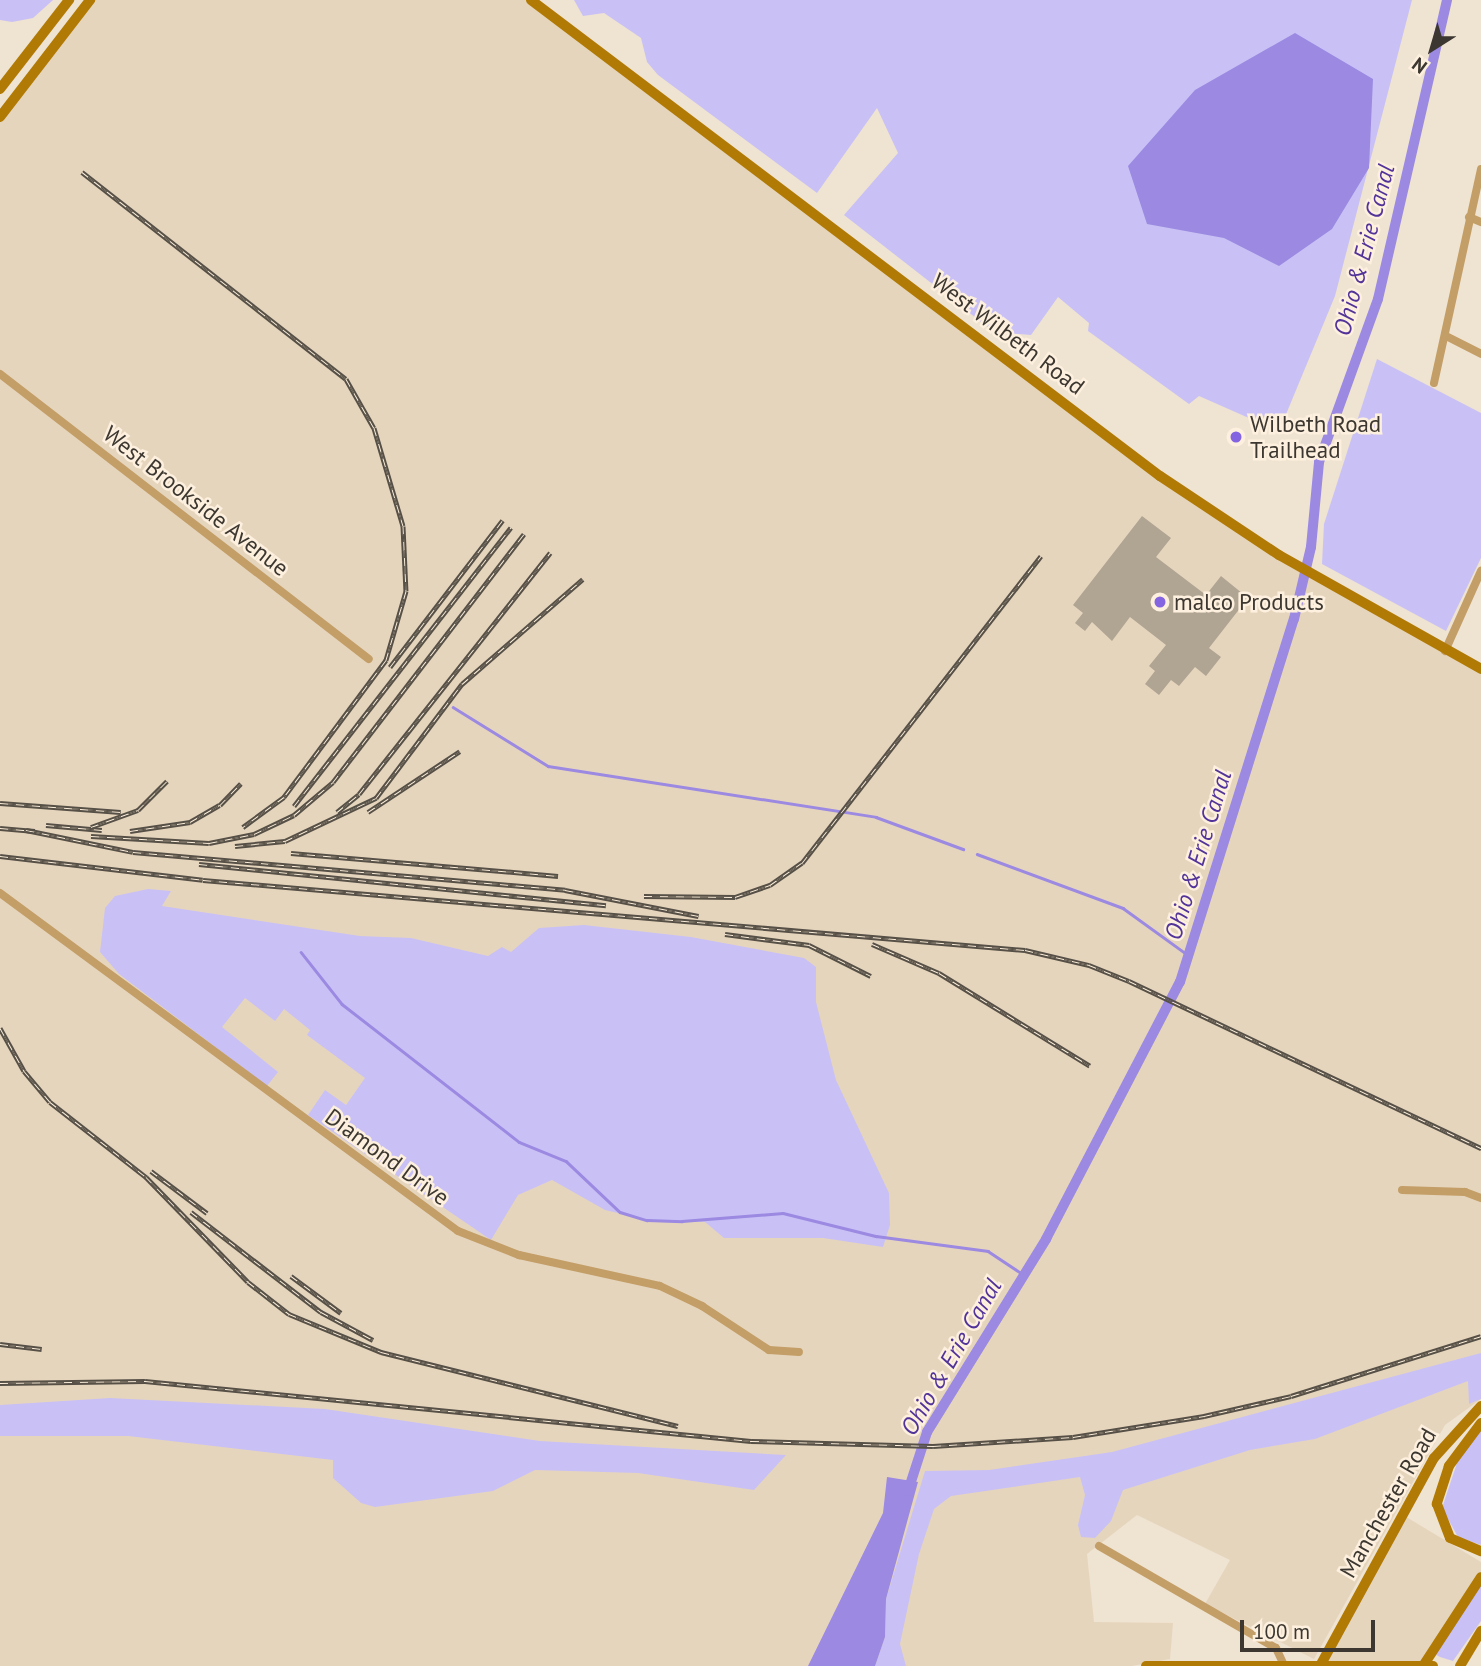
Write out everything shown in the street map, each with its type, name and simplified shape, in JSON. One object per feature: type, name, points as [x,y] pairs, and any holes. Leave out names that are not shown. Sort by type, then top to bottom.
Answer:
[{"type":"main road","points":[[0,89],[69,0]]},
{"type":"main road","points":[[0,117],[90,0]]},
{"type":"main road","name":"West Wilbeth Road","points":[[531,0],[1160,476],[1281,556],[1481,669]]},
{"type":"main road","name":"Manchester Road","points":[[1321,1664],[1434,1458],[1481,1406]]},
{"type":"main road","points":[[1481,1423],[1453,1459],[1437,1504],[1450,1538],[1481,1551]]},
{"type":"main road","points":[[1146,1666],[1283,1663],[1426,1665],[1481,1577]]},
{"type":"main road","points":[[1460,1666],[1478,1636]]},
{"type":"street","points":[[1434,383],[1481,169]]},
{"type":"street","points":[[1469,217],[1481,222]]},
{"type":"street","points":[[1446,336],[1481,354]]},
{"type":"street","name":"West Brookside Avenue","points":[[0,374],[369,659]]},
{"type":"street","points":[[1446,651],[1481,571]]},
{"type":"street","name":"Diamond Drive","points":[[0,893],[458,1231],[519,1255],[660,1286],[769,1350],[799,1352]]},
{"type":"street","points":[[1402,1190],[1465,1192],[1481,1198]]},
{"type":"street","points":[[1099,1546],[1276,1648],[1283,1663]]},
{"type":"shaded area","points":[[0,0],[53,0],[33,18],[12,22],[0,20]]},
{"type":"shaded area","points":[[90,0],[529,0],[1221,518],[1481,668],[1481,1399],[1445,1425],[1314,1659],[1205,1604],[1230,1560],[1137,1515],[1087,1554],[1094,1622],[1173,1623],[1170,1659],[1132,1666],[0,1666],[0,117]]},
{"type":"shaded area","points":[[574,0],[1412,0],[1335,296],[1282,424],[1267,426],[1199,396],[1189,404],[1088,331],[1089,323],[1058,297],[1031,335],[994,332],[844,215],[898,153],[877,108],[817,193],[658,75],[647,62],[641,38],[604,13],[583,16]]},
{"type":"shaded area","points":[[1295,33],[1373,79],[1369,168],[1332,229],[1279,266],[1224,238],[1147,224],[1128,166],[1195,90]]},
{"type":"shaded area","points":[[1377,359],[1481,413],[1481,558],[1446,631],[1322,564],[1324,524]]},
{"type":"shaded area","points":[[148,889],[171,891],[162,906],[360,936],[411,938],[488,956],[502,947],[511,952],[539,928],[584,925],[691,937],[804,958],[816,967],[816,1002],[836,1080],[889,1193],[890,1225],[883,1247],[823,1238],[724,1238],[705,1222],[647,1220],[605,1210],[552,1180],[518,1195],[491,1240],[308,1115],[325,1090],[346,1105],[365,1078],[307,1035],[310,1030],[284,1009],[275,1021],[245,998],[222,1027],[278,1072],[267,1086],[119,974],[100,952],[105,908],[115,896]]},
{"type":"shaded area","points":[[1481,1353],[1481,1399],[1469,1404],[1468,1381],[1315,1439],[1250,1450],[1123,1490],[1111,1521],[1095,1538],[1081,1537],[1078,1525],[1085,1495],[1080,1477],[951,1496],[934,1509],[919,1554],[900,1644],[906,1666],[875,1666],[885,1637],[886,1599],[925,1471],[989,1470],[1112,1452]]},
{"type":"shaded area","points":[[110,1398],[325,1409],[540,1441],[786,1455],[754,1490],[638,1473],[535,1470],[493,1491],[375,1507],[361,1503],[333,1478],[333,1460],[128,1436],[0,1436],[0,1405]]},
{"type":"shaded area","points":[[1481,1427],[1481,1545],[1458,1537],[1442,1508],[1459,1457]]},
{"type":"shaded area","points":[[887,1477],[918,1482],[886,1599],[885,1637],[875,1666],[808,1666],[883,1513]]},
{"type":"shaded area","points":[[1403,1515],[1481,1562],[1481,1577],[1423,1664],[1322,1662]]},
{"type":"shaded area","points":[[1481,1583],[1481,1621],[1453,1661],[1435,1654]]},
{"type":"building","name":"malco Products","points":[[1142,516],[1171,538],[1156,557],[1206,595],[1221,576],[1248,598],[1209,648],[1221,657],[1206,676],[1195,667],[1179,686],[1171,680],[1159,695],[1145,684],[1155,671],[1149,666],[1166,645],[1130,617],[1112,641],[1092,622],[1085,631],[1075,623],[1083,613],[1073,605]]},
{"type":"waterway","name":"Ohio & Erie Canal","points":[[908,1491],[927,1432],[1046,1239],[1180,982],[1294,619],[1311,547],[1319,462],[1378,299],[1447,0]]},
{"type":"waterway","points":[[453,707],[548,766],[876,817],[963,849]]},
{"type":"waterway","points":[[977,854],[1123,908],[1188,955]]},
{"type":"waterway","points":[[301,952],[342,1004],[519,1142],[566,1161],[620,1212],[647,1220],[682,1221],[783,1213],[876,1236],[988,1251],[1024,1275]]},
{"type":"railway","points":[[82,172],[346,379],[374,428],[403,526],[406,591],[386,660],[284,797],[243,827]]},
{"type":"railway","points":[[390,667],[503,520]]},
{"type":"railway","points":[[294,806],[511,527]]},
{"type":"railway","points":[[91,836],[209,843],[254,834],[294,815],[333,782],[524,534]]},
{"type":"railway","points":[[337,812],[359,794],[550,553]]},
{"type":"railway","points":[[644,896],[735,897],[770,885],[802,863],[1041,556]]},
{"type":"railway","points":[[235,846],[285,841],[376,798],[462,684],[583,579]]},
{"type":"railway","points":[[368,812],[460,751]]},
{"type":"railway","points":[[91,827],[138,810],[167,781]]},
{"type":"railway","points":[[130,831],[190,822],[220,805],[241,783]]},
{"type":"railway","points":[[0,803],[121,812]]},
{"type":"railway","points":[[46,825],[102,830]]},
{"type":"railway","points":[[0,828],[35,831]]},
{"type":"railway","points":[[26,830],[133,852],[565,890],[699,916]]},
{"type":"railway","points":[[291,853],[558,876]]},
{"type":"railway","points":[[0,856],[203,880],[1025,950],[1089,965],[1129,981],[1481,1148]]},
{"type":"railway","points":[[199,864],[606,905]]},
{"type":"railway","points":[[725,934],[809,945],[871,976]]},
{"type":"railway","points":[[872,944],[939,973],[1090,1066]]},
{"type":"railway","points":[[0,1028],[24,1071],[50,1102],[146,1177],[248,1282],[289,1314],[381,1352],[678,1426]]},
{"type":"railway","points":[[151,1171],[207,1213]]},
{"type":"railway","points":[[191,1212],[321,1312],[373,1340]]},
{"type":"railway","points":[[291,1276],[341,1313]]},
{"type":"railway","points":[[0,1383],[145,1381],[751,1441],[933,1446],[1073,1437],[1204,1416],[1291,1396],[1481,1336]]},
{"type":"railway","points":[[0,1344],[42,1349]]},
{"type":"place","name":"Wilbeth Road Trailhead","points":[[1236,437]]},
{"type":"place","name":"malco Products","points":[[1160,602]]}]
